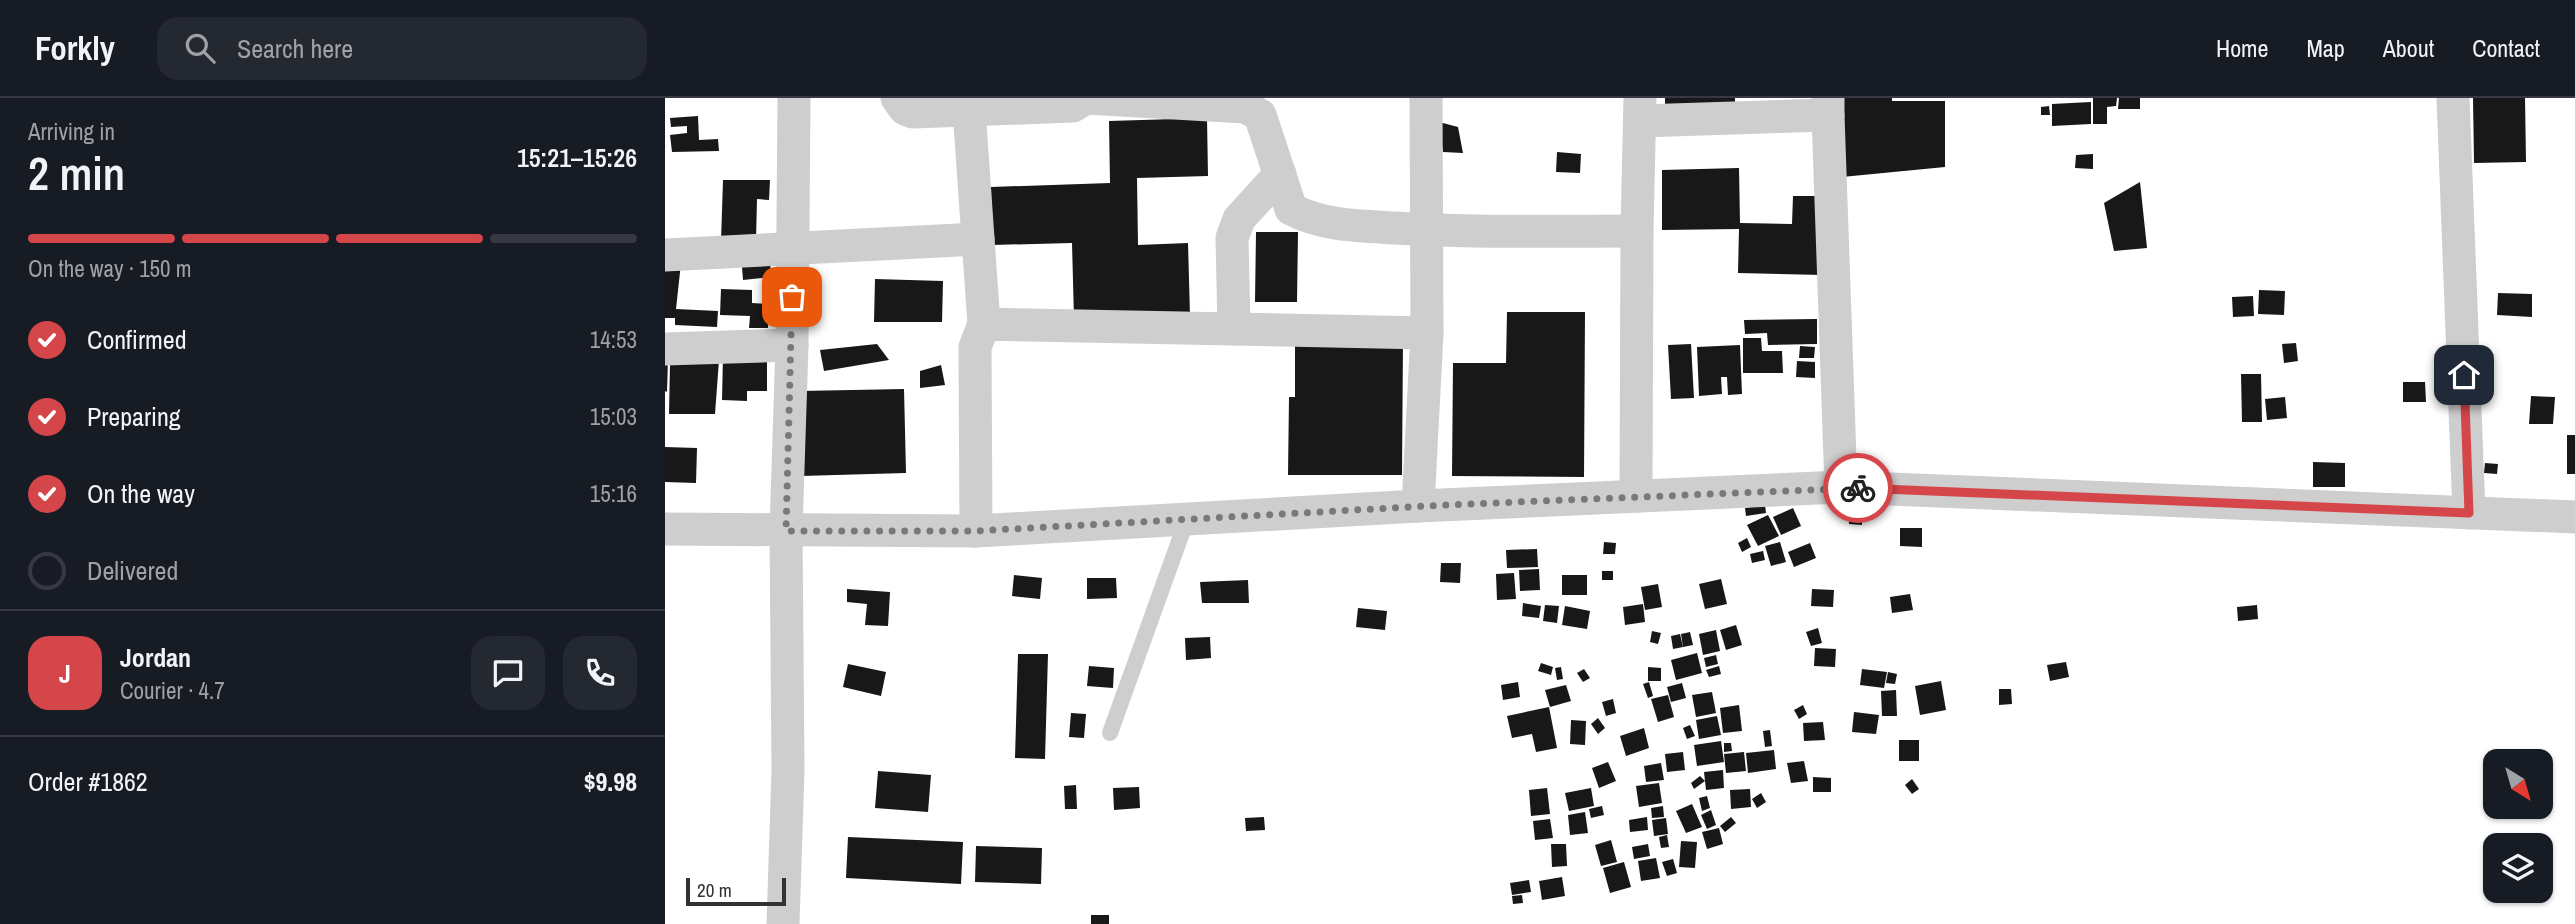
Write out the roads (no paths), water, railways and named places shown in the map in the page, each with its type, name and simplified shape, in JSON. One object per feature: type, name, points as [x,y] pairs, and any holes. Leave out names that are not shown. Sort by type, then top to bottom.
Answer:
[{"type":"street","points":[[783,924],[788,770],[786,531],[792,345],[794,98]]},
{"type":"street","points":[[897,98],[905,110],[913,112],[1073,106],[1086,98],[1245,107],[1260,115],[1291,209],[1308,218],[1349,225],[1426,230],[1637,231]]},
{"type":"street","points":[[1418,506],[1427,333],[1426,98]]},
{"type":"street","points":[[2453,98],[2469,513]]},
{"type":"street","points":[[1636,496],[1640,110],[1828,107],[1841,487]]},
{"type":"street","points":[[969,110],[984,324],[975,347],[976,531]]},
{"type":"street","points":[[1234,329],[1232,238],[1239,219],[1280,174]]},
{"type":"street","points":[[665,255],[978,239]]},
{"type":"street","points":[[984,324],[1427,333]]},
{"type":"street","points":[[665,349],[792,345]]},
{"type":"street","points":[[665,529],[976,531],[1418,506],[1841,487],[2575,517]]},
{"type":"lane","points":[[1110,733],[1187,519]]}]
